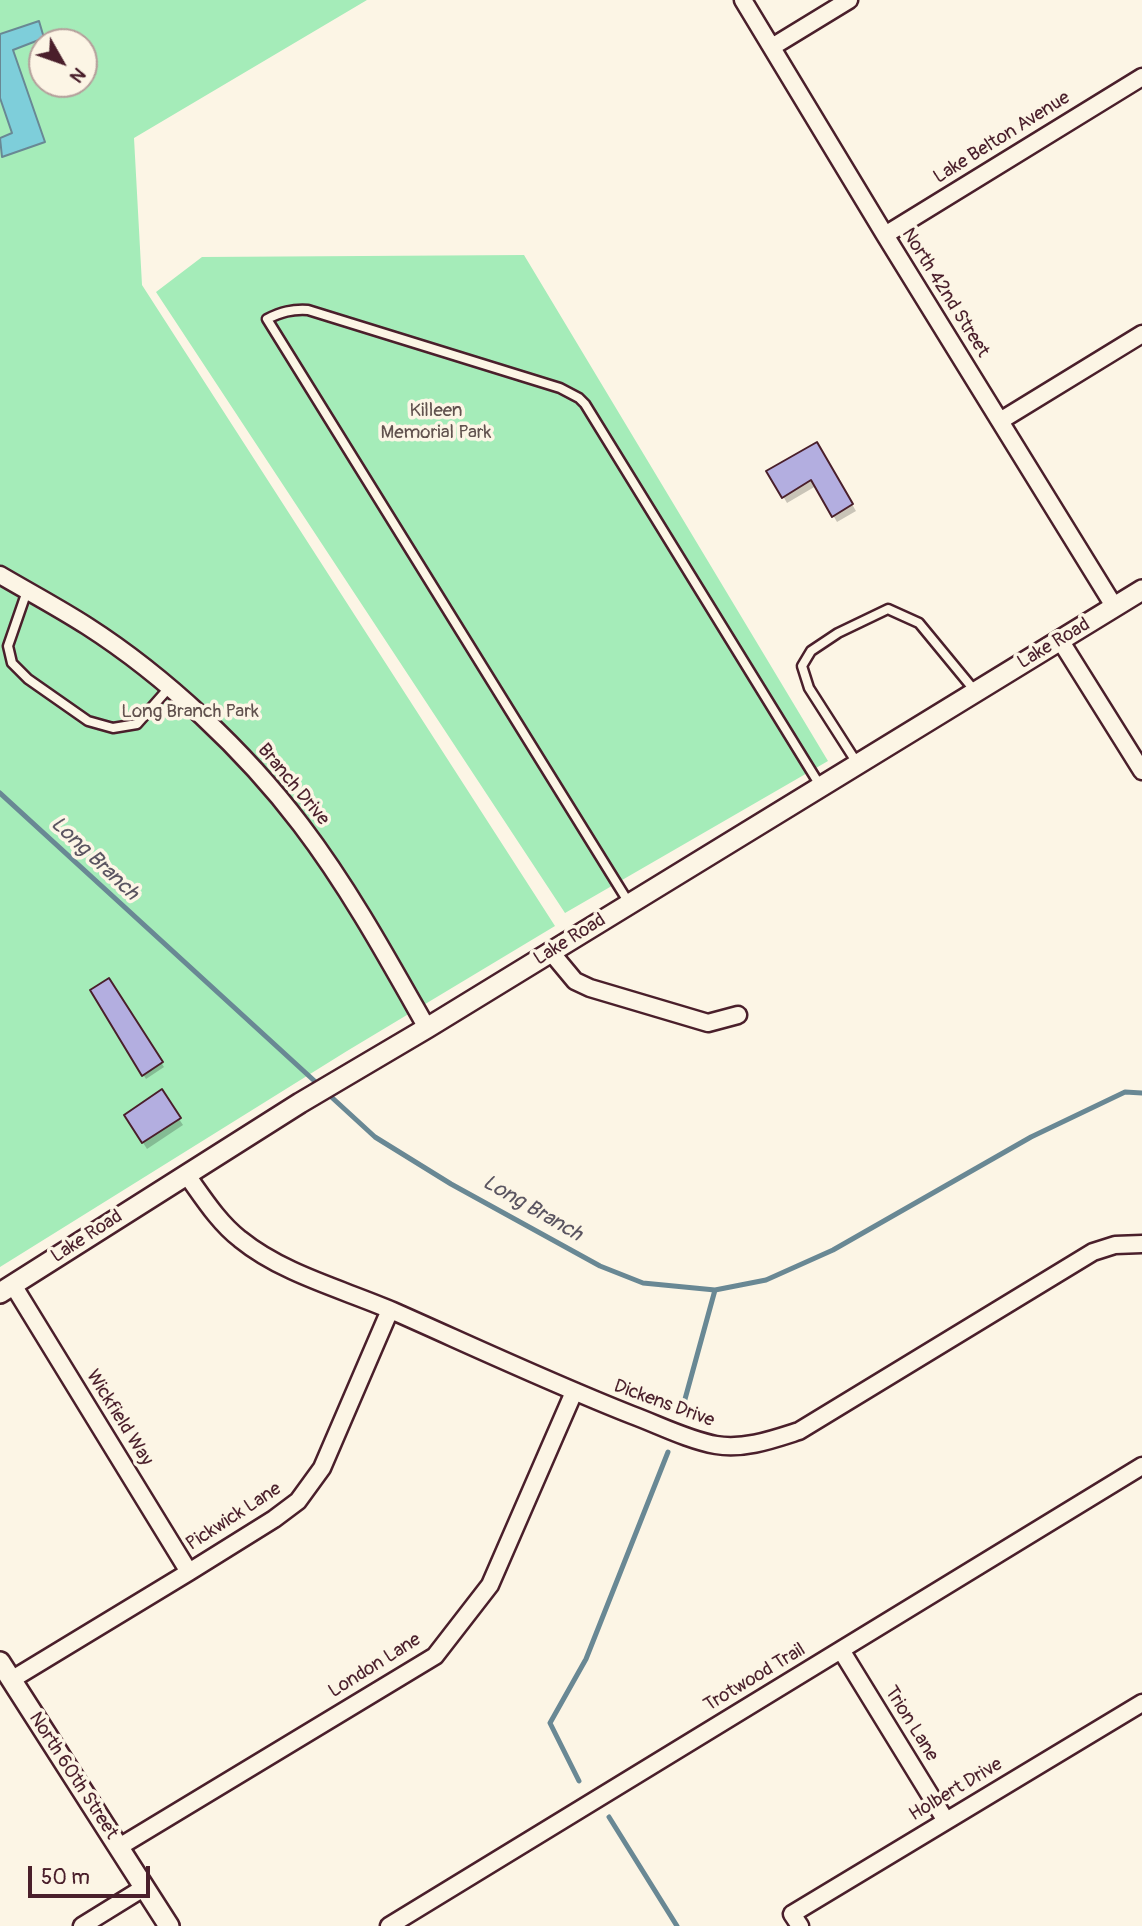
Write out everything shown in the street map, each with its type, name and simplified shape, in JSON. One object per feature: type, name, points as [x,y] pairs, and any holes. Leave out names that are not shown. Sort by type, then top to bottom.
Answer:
[{"type":"street","name":"North 42nd Street","points":[[743,0],[1114,606]]},
{"type":"street","points":[[772,47],[849,0]]},
{"type":"street","name":"Lake Belton Avenue","points":[[885,235],[1142,77]]},
{"type":"street","points":[[1000,421],[1142,334]]},
{"type":"street","name":"Branch Drive","points":[[0,575],[89,627],[125,653],[238,752],[300,824],[351,897],[427,1028]]},
{"type":"street","name":"Lake Road","points":[[6,1289],[300,1103],[1142,590]]},
{"type":"street","points":[[1060,640],[1142,771]]},
{"type":"street","points":[[550,951],[575,981],[590,988],[708,1023],[738,1015]]},
{"type":"street","name":"Dickens Drive","points":[[186,1174],[238,1238],[270,1260],[574,1392],[717,1446],[738,1446],[771,1440],[799,1431],[1093,1252],[1115,1245],[1142,1244]]},
{"type":"street","name":"Wickfield Way","points":[[6,1289],[189,1572]]},
{"type":"street","name":"Pickwick Lane","points":[[11,1680],[274,1519],[298,1501],[322,1468],[390,1310]]},
{"type":"street","name":"London Lane","points":[[119,1847],[435,1656],[490,1585],[574,1392]]},
{"type":"street","name":"Trotwood Trail","points":[[389,1926],[1142,1466]]},
{"type":"street","name":"Trion Lane","points":[[841,1650],[946,1821]]},
{"type":"street","name":"North 60th Street","points":[[0,1662],[169,1926]]},
{"type":"street","name":"Holbert Drive","points":[[796,1920],[946,1821],[1142,1703]]},
{"type":"street","points":[[82,1926],[145,1887]]},
{"type":"lane","points":[[629,903],[267,319],[295,309],[308,310],[560,388],[579,398],[821,787]]},
{"type":"lane","points":[[27,590],[8,646],[12,663],[28,679],[88,722],[113,728],[137,724],[168,689]]},
{"type":"lane","points":[[857,763],[809,688],[802,666],[811,651],[838,633],[888,609],[901,614],[919,623],[975,691]]},
{"type":"green space","name":"Long Branch Park","points":[[0,0],[367,0],[134,138],[142,285],[555,926],[347,1051],[0,1267]]},
{"type":"green space","name":"Killeen Memorial Park","points":[[524,255],[828,761],[565,913],[156,292],[202,257]]},
{"type":"water","points":[[39,21],[41,28],[28,28],[28,44],[13,50],[45,142],[2,157],[0,138],[12,133],[0,98],[0,34]]},
{"type":"building","points":[[817,442],[853,504],[832,517],[811,480],[782,498],[766,471]]},
{"type":"building","points":[[109,978],[163,1062],[142,1076],[90,990]]},
{"type":"building","points":[[162,1089],[181,1118],[142,1143],[124,1115]]},
{"type":"waterway","name":"Long Branch","points":[[0,793],[320,1086]]},
{"type":"waterway","name":"Long Branch","points":[[327,1093],[375,1137],[451,1184],[600,1266],[643,1283],[715,1290],[766,1280],[833,1250],[1031,1137],[1125,1092],[1142,1093]]},
{"type":"waterway","points":[[682,1410],[715,1290]]},
{"type":"waterway","points":[[579,1781],[550,1723],[586,1659],[668,1452]]},
{"type":"waterway","points":[[609,1817],[677,1926]]}]
